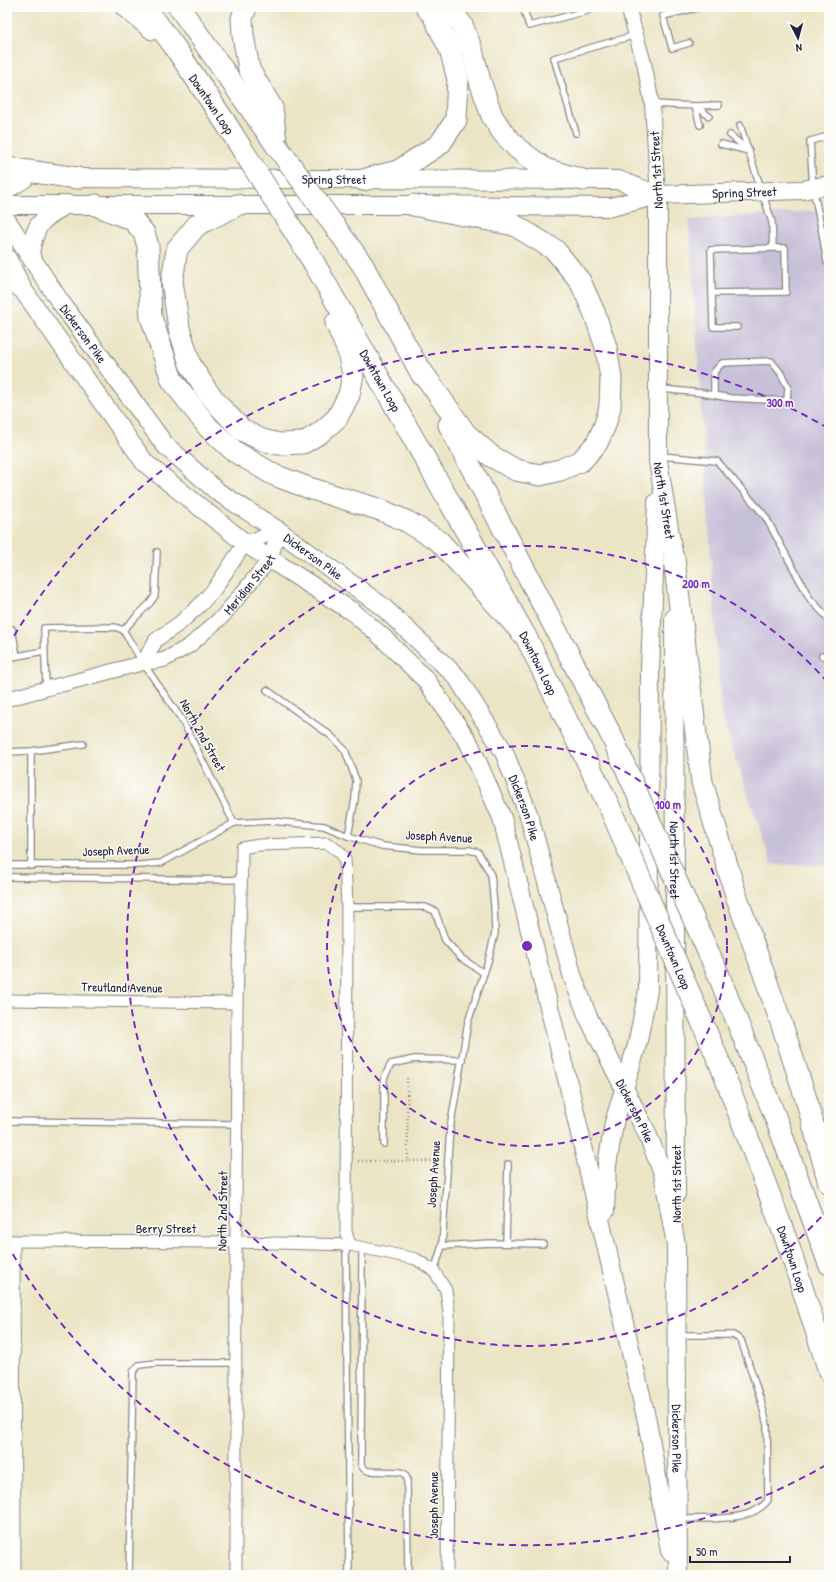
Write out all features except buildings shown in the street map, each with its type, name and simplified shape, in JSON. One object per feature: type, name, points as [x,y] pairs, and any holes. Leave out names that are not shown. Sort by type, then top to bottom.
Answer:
[{"type":"highway","points":[[126,7],[174,46]]},
{"type":"highway","name":"Downtown Loop","points":[[144,7],[174,46],[225,122],[318,269],[526,636],[610,808],[721,1066],[788,1244],[829,1371]]},
{"type":"highway","points":[[179,7],[362,264],[416,363],[611,735],[719,976],[776,1119],[829,1264]]},
{"type":"highway","points":[[246,7],[242,18],[242,36],[249,69],[272,108],[276,145]]},
{"type":"highway","points":[[363,180],[398,170],[440,144],[456,120],[458,79],[450,49],[433,16],[426,7]]},
{"type":"highway","points":[[449,7],[462,25],[472,50],[480,81],[492,116],[503,133],[518,148],[545,169],[583,180]]},
{"type":"highway","points":[[13,175],[77,178]]},
{"type":"highway","points":[[96,205],[133,220],[144,233],[148,246],[151,317],[169,373],[172,380],[208,427],[234,451],[274,475],[309,488],[381,510],[408,522],[439,541],[526,636]]},
{"type":"highway","points":[[237,205],[198,226],[177,249],[172,281],[179,328],[190,364],[207,391],[242,430],[262,440],[279,444],[302,443],[320,434],[337,418],[349,395],[353,375],[348,351],[336,322],[318,269]]},
{"type":"highway","points":[[412,205],[514,225],[555,250],[580,281],[594,312],[606,347],[611,378],[610,407],[605,425],[597,443],[581,461],[560,470],[540,475],[516,470],[491,456],[466,434],[416,363]]},
{"type":"highway","points":[[674,559],[702,782],[736,895],[780,1018],[807,1102],[829,1183]]},
{"type":"main road","points":[[7,189],[13,175]]},
{"type":"main road","name":"Spring Street","points":[[77,178],[618,180],[658,195]]},
{"type":"main road","name":"Spring Street","points":[[7,204],[611,207],[658,195],[802,190],[821,186]]},
{"type":"main road","name":"North 1st Street","points":[[658,195],[658,456]]},
{"type":"main road","points":[[30,254],[35,230],[42,220],[67,204]]},
{"type":"main road","name":"Dickerson Pike","points":[[7,221],[60,300],[165,445],[218,492],[279,531],[383,607],[457,677],[504,752],[529,816],[573,978],[588,1017],[646,1131],[663,1173],[676,1245],[678,1575]]},
{"type":"main road","points":[[7,258],[23,290]]},
{"type":"main road","name":"Dickerson Pike","points":[[7,279],[23,290],[145,463],[245,543],[353,612],[380,635],[426,680],[469,744],[502,818],[570,1092],[647,1421],[674,1575]]},
{"type":"main road","name":"North 1st Street","points":[[604,1233],[607,1165],[614,1123],[637,1045],[648,990],[650,670],[658,461],[674,559],[676,1245]]},
{"type":"street","name":"North 1st Street","points":[[628,7],[644,63],[652,104],[658,195]]},
{"type":"street","name":"Meridian Street","points":[[143,663],[156,640],[180,623],[200,605],[215,588],[245,543],[279,531]]},
{"type":"street","name":"Meridian Street","points":[[7,700],[143,663],[164,660],[189,646],[223,616],[270,559],[279,531]]},
{"type":"street","name":"North 2nd Street","points":[[236,1575],[235,1362],[237,1003],[242,848],[259,845],[327,843],[340,852],[345,859],[347,907]]},
{"type":"street","points":[[347,907],[346,1231],[348,1245]]},
{"type":"street","name":"Treutland Avenue","points":[[7,1000],[237,1003]]},
{"type":"street","points":[[10,1241],[11,1519],[15,1575]]},
{"type":"street","name":"Berry Street","points":[[10,1241],[236,1242],[348,1245]]},
{"type":"street","name":"Joseph Avenue","points":[[348,1245],[416,1259],[434,1271],[446,1290],[449,1312],[447,1575]]},
{"type":"lane","points":[[523,7],[529,26],[587,11],[585,7]]},
{"type":"lane","points":[[689,43],[672,48],[663,16],[701,7]]},
{"type":"lane","points":[[576,133],[554,58],[636,35]]},
{"type":"lane","points":[[652,104],[694,106],[719,105]]},
{"type":"lane","points":[[694,106],[709,116]]},
{"type":"lane","points":[[694,106],[700,125]]},
{"type":"lane","points":[[740,125],[772,222],[772,248]]},
{"type":"lane","points":[[730,135],[749,151]]},
{"type":"lane","points":[[827,262],[822,232],[821,186],[810,141],[829,136]]},
{"type":"lane","points":[[721,144],[749,151]]},
{"type":"lane","points":[[822,232],[829,231]]},
{"type":"lane","points":[[712,293],[786,292],[785,248],[711,250],[712,327],[737,327]]},
{"type":"lane","points":[[658,389],[730,398],[787,401],[788,387],[780,372],[771,361],[722,362],[714,372],[714,395]]},
{"type":"lane","points":[[658,456],[717,461],[766,516],[810,599],[829,619]]},
{"type":"lane","points":[[46,689],[44,628],[115,627],[123,630],[155,596],[157,552]]},
{"type":"lane","points":[[7,630],[12,629],[17,656]]},
{"type":"lane","name":"North 2nd Street","points":[[123,630],[143,663],[182,720],[234,823]]},
{"type":"lane","points":[[7,658],[44,651]]},
{"type":"lane","points":[[822,656],[829,656]]},
{"type":"lane","points":[[267,690],[330,735],[345,750],[356,780],[355,799],[348,836]]},
{"type":"lane","points":[[7,752],[31,751],[83,744]]},
{"type":"lane","points":[[31,751],[31,866]]},
{"type":"lane","name":"Joseph Avenue","points":[[7,865],[140,865],[161,863],[234,823],[270,821],[324,826],[348,836],[382,846],[422,850],[469,850],[478,852],[491,874],[495,933],[468,1022],[450,1129],[442,1246],[434,1271]]},
{"type":"lane","points":[[7,877],[242,880]]},
{"type":"lane","points":[[347,907],[425,907],[434,911],[445,940],[461,958],[484,973]]},
{"type":"lane","points":[[384,1144],[384,1078],[392,1064],[415,1059],[462,1060]]},
{"type":"lane","points":[[7,1121],[237,1124]]},
{"type":"lane","points":[[506,1243],[508,1164]]},
{"type":"lane","points":[[442,1246],[506,1243],[543,1244]]},
{"type":"lane","points":[[348,1245],[349,1575]]},
{"type":"lane","points":[[362,1247],[361,1465],[368,1471],[401,1472],[405,1474],[407,1479],[408,1575]]},
{"type":"lane","points":[[676,1335],[733,1335],[741,1340],[761,1401],[767,1425],[768,1500],[764,1506],[751,1514],[735,1517],[678,1519]]},
{"type":"lane","points":[[129,1575],[133,1372],[139,1365],[235,1362]]},
{"type":"path","points":[[407,1078],[408,1161]]},
{"type":"path","points":[[352,1161],[431,1161]]},
{"type":"shaded area","points":[[829,210],[829,865],[772,865],[721,714],[689,220]]}]
